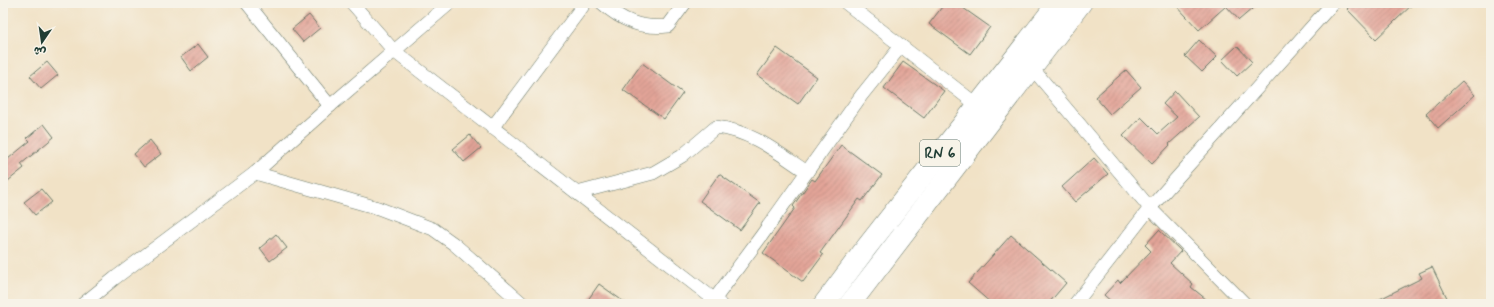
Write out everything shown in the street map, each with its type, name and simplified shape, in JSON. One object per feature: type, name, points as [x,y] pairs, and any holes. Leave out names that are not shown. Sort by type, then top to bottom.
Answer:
[{"type":"main road","name":"RN 6","points":[[850,304],[1025,60],[1058,3]]},
{"type":"main road","name":"RN 6","points":[[824,304],[977,105],[1025,60],[1081,3]]},
{"type":"street","points":[[247,3],[330,106]]},
{"type":"street","points":[[352,3],[394,51],[577,193],[715,303],[861,96],[901,46]]},
{"type":"street","points":[[82,304],[255,173],[330,106],[450,3]]},
{"type":"street","points":[[492,128],[584,3]]},
{"type":"street","points":[[602,3],[630,22],[653,28],[668,26],[685,3]]},
{"type":"street","points":[[846,3],[977,105]]},
{"type":"street","points":[[1075,304],[1150,208],[1333,3]]},
{"type":"street","points":[[1025,60],[1150,208],[1245,304]]},
{"type":"street","points":[[577,193],[653,173],[682,156],[716,126],[741,132],[754,138],[807,172]]},
{"type":"street","points":[[255,173],[378,208],[433,229],[454,244],[523,304]]},
{"type":"building","points":[[945,3],[956,3],[990,27],[970,54],[929,24]]},
{"type":"building","points":[[1174,3],[1259,3],[1239,20],[1226,6],[1199,30]]},
{"type":"building","points":[[1353,3],[1414,3],[1376,39],[1347,9]]},
{"type":"building","points":[[309,15],[320,28],[303,42],[292,29]]},
{"type":"building","points":[[1199,40],[1217,57],[1202,72],[1185,56]]},
{"type":"building","points":[[198,44],[208,57],[191,71],[181,57]]},
{"type":"building","points":[[1237,46],[1252,62],[1237,76],[1222,60]]},
{"type":"building","points":[[777,48],[817,77],[798,104],[757,75]]},
{"type":"building","points":[[47,62],[58,75],[41,89],[30,76]]},
{"type":"building","points":[[903,62],[944,91],[924,118],[884,88]]},
{"type":"building","points":[[642,63],[683,93],[664,119],[623,90]]},
{"type":"building","points":[[1126,70],[1141,87],[1110,114],[1095,97]]},
{"type":"building","points":[[1462,81],[1475,95],[1438,128],[1426,114]]},
{"type":"building","points":[[1175,91],[1199,117],[1169,144],[1170,145],[1152,164],[1123,136],[1141,117],[1158,134],[1177,117],[1163,104]]},
{"type":"building","points":[[44,124],[54,137],[21,164],[24,168],[3,185],[3,163],[30,141],[27,138]]},
{"type":"building","points":[[470,135],[481,148],[464,162],[453,149]]},
{"type":"building","points":[[150,140],[161,154],[144,167],[134,154]]},
{"type":"building","points":[[841,145],[882,175],[862,201],[859,199],[820,253],[823,255],[803,282],[763,253],[795,208],[793,206],[812,179],[815,181]]},
{"type":"building","points":[[1094,158],[1108,174],[1075,202],[1062,187]]},
{"type":"building","points":[[719,174],[760,203],[740,230],[700,201]]},
{"type":"building","points":[[41,189],[52,202],[35,215],[24,202]]},
{"type":"building","points":[[1159,230],[1181,251],[1170,263],[1193,284],[1191,287],[1212,304],[1114,304],[1104,295],[1118,280],[1120,283],[1151,251],[1145,245]]},
{"type":"building","points":[[276,234],[287,248],[270,261],[260,248]]},
{"type":"building","points":[[1011,235],[1066,283],[1048,304],[992,304],[968,283]]},
{"type":"building","points":[[1432,267],[1450,304],[1370,304],[1422,278],[1419,273]]},
{"type":"building","points":[[599,284],[627,304],[585,304]]}]
